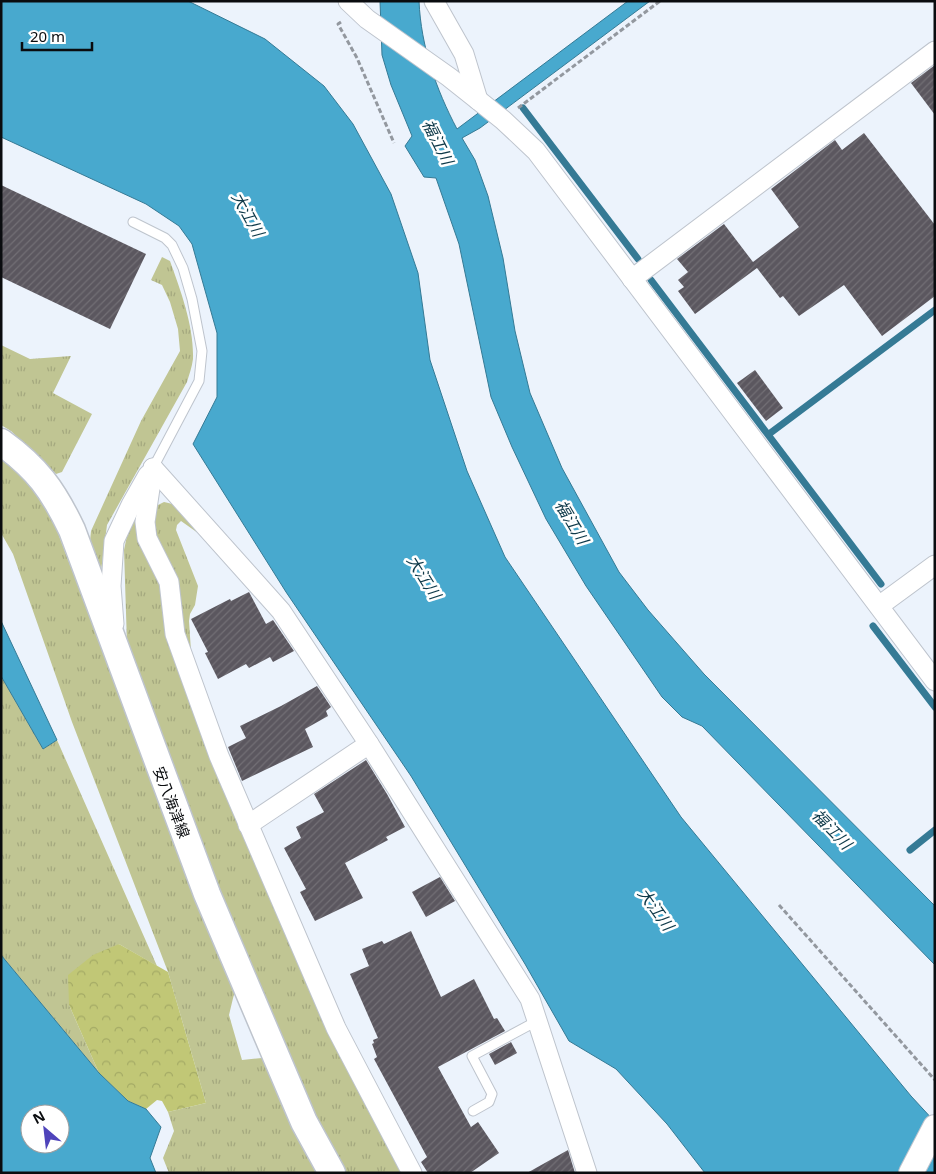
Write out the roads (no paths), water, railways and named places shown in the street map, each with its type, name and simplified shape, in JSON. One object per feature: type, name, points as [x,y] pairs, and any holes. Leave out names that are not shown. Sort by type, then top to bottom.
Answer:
[{"type":"main road","name":"安八海津線","points":[[1,442],[16,452],[38,474],[57,499],[72,530],[207,894],[304,1122],[332,1173]]},
{"type":"street","points":[[434,1],[464,54],[480,102]]},
{"type":"street","points":[[349,2],[367,19],[449,77],[502,120],[536,151],[935,681]]},
{"type":"street","points":[[632,279],[935,52]]},
{"type":"street","points":[[115,648],[111,586],[114,541],[130,505],[153,468]]},
{"type":"street","points":[[153,468],[281,611],[369,744],[530,999],[587,1173]]},
{"type":"street","points":[[153,468],[145,522],[147,538],[168,582],[175,634],[219,756],[336,1028],[412,1173]]},
{"type":"street","points":[[879,606],[935,565]]},
{"type":"street","points":[[248,825],[369,744]]},
{"type":"street","points":[[911,1173],[935,1127]]},
{"type":"lane","points":[[133,222],[165,238],[172,244],[183,268],[192,299],[202,351],[199,381],[153,468]]},
{"type":"lane","points":[[473,1111],[489,1102],[492,1094],[472,1056],[537,1021]]},
{"type":"water","name":"大江川","points":[[1,1],[188,1],[265,39],[324,86],[353,124],[391,194],[418,273],[430,360],[467,471],[505,557],[681,817],[911,1096],[935,1122],[935,1173],[705,1173],[667,1124],[616,1069],[569,1041],[525,964],[411,776],[286,592],[193,444],[217,397],[217,333],[192,244],[179,226],[146,204],[1,137]]},
{"type":"water","name":"福江川","points":[[380,1],[419,1],[426,51],[442,99],[457,129],[628,1],[650,1],[480,128],[462,138],[475,160],[488,196],[503,258],[515,331],[530,393],[562,468],[619,572],[648,610],[704,674],[935,906],[935,965],[702,726],[682,717],[662,697],[586,586],[546,519],[491,397],[459,244],[436,178],[424,177],[405,146],[412,136],[391,85],[382,55]]},
{"type":"water","points":[[1,621],[57,740],[43,749],[1,676]]},
{"type":"water","points":[[1,955],[99,1073],[128,1101],[146,1109],[161,1127],[150,1158],[156,1173],[1,1173]]},
{"type":"waterway","points":[[523,108],[638,259]]},
{"type":"waterway","points":[[651,280],[881,584]]},
{"type":"waterway","points":[[769,434],[935,310]]},
{"type":"waterway","points":[[873,626],[935,707]]},
{"type":"waterway","points":[[910,850],[935,830]]}]
